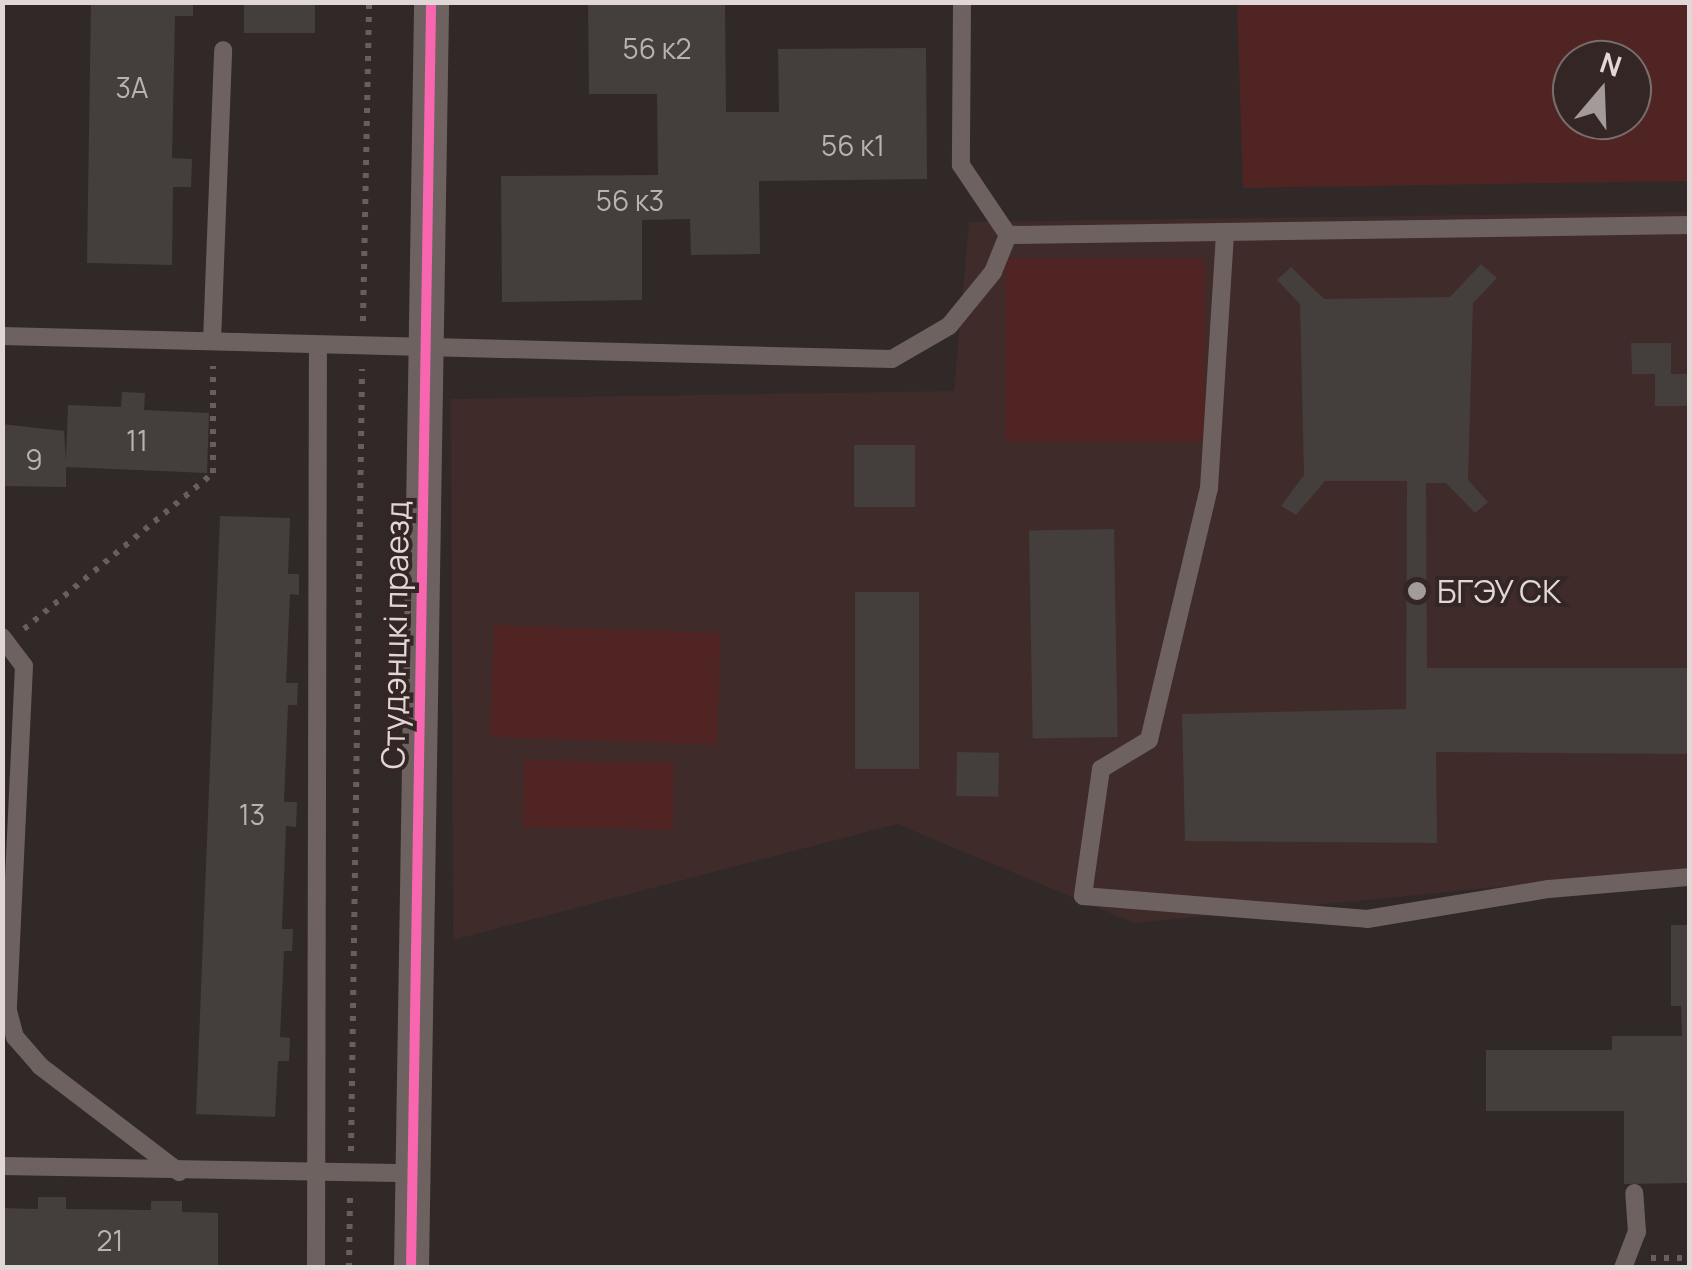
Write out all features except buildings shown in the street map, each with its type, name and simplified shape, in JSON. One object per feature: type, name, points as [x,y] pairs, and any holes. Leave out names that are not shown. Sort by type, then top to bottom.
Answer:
[{"type":"street","name":"Студэнцкі праезд","points":[[410,1268],[431,2]]},
{"type":"lane","points":[[962,2],[961,165],[1008,235]]},
{"type":"lane","points":[[212,342],[223,50]]},
{"type":"lane","points":[[1008,235],[1690,225]]},
{"type":"lane","points":[[1225,234],[1209,488],[1149,740],[1101,769],[1083,896],[1367,919],[1550,889],[1690,877]]},
{"type":"lane","points":[[2,336],[892,359],[950,326],[992,272],[1008,235]]},
{"type":"lane","points":[[316,1268],[320,1173],[318,345]]},
{"type":"lane","points":[[7,639],[24,666],[8,1011],[15,1037],[40,1066],[179,1172]]},
{"type":"lane","points":[[2,1166],[410,1173]]},
{"type":"lane","points":[[1625,1263],[1637,1232],[1634,1193]]},
{"type":"path","points":[[349,1268],[369,2]]},
{"type":"path","points":[[7,639],[213,474],[212,342]]},
{"type":"path","points":[[1625,1263],[1690,1258]]},
{"type":"shaded area","points":[[1237,3],[1689,3],[1689,181],[1243,188]]},
{"type":"shaded area","points":[[1689,212],[1689,868],[1134,923],[897,824],[453,940],[451,399],[954,391],[969,222]]},
{"type":"shaded area","points":[[1005,259],[1205,259],[1205,441],[1005,441]]},
{"type":"shaded area","points":[[494,625],[721,633],[717,745],[490,737]]},
{"type":"shaded area","points":[[524,760],[674,763],[673,830],[523,827]]},
{"type":"cycle path","points":[[411,1268],[431,2]]},
{"type":"place","name":"БГЭУ СК","points":[[1417,591]]}]
